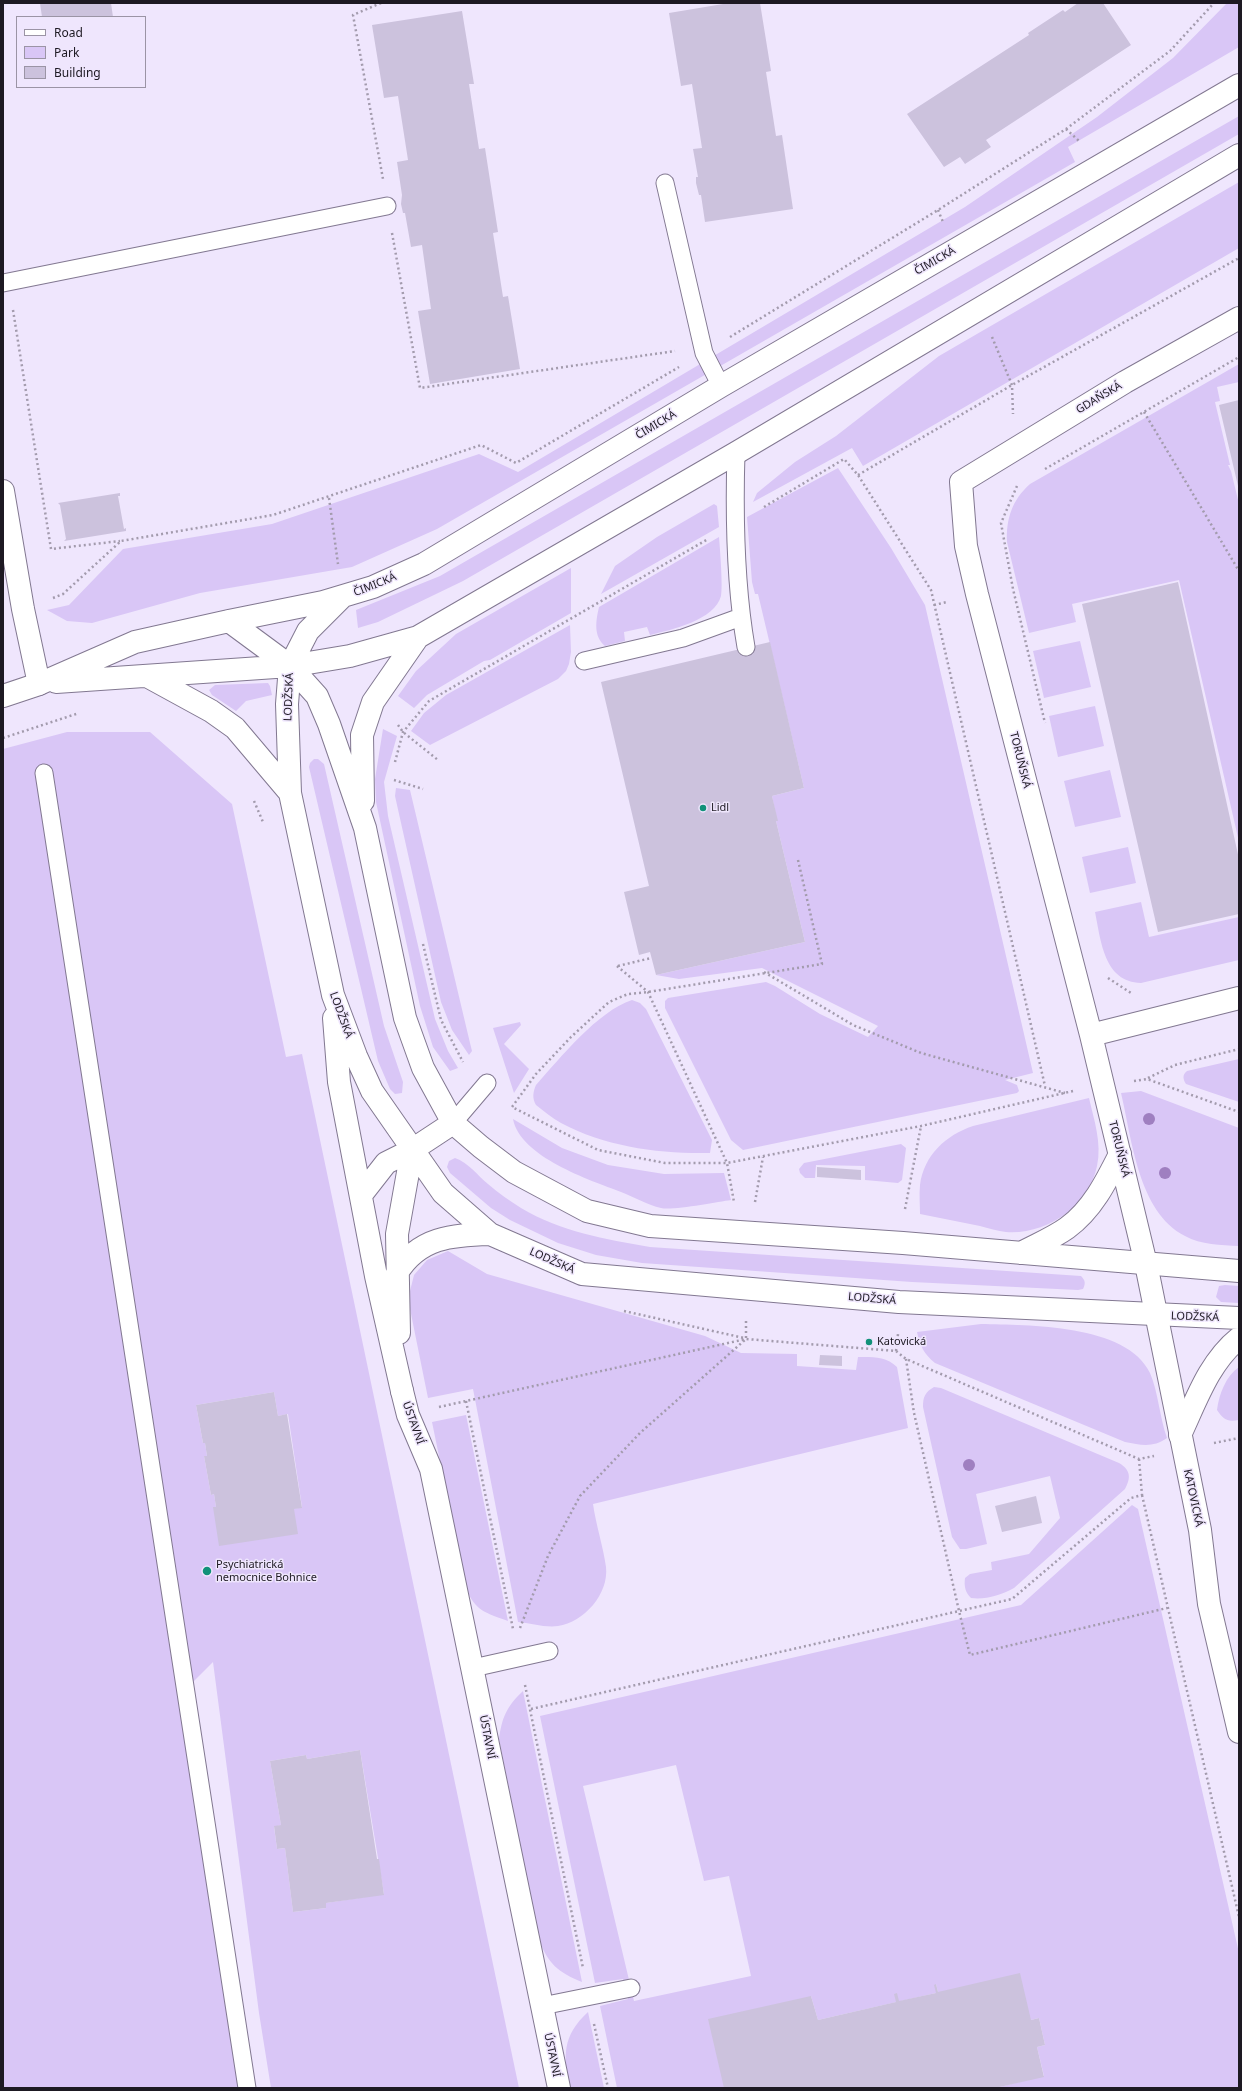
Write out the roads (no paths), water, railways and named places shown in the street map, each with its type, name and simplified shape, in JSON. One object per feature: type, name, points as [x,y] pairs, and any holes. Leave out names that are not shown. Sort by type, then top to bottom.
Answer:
[{"type":"street","name":"ČIMICKÁ","points":[[3,696],[39,684],[135,642],[229,620],[342,597],[373,587],[424,564],[721,386],[1239,84]]},
{"type":"street","name":"ČIMICKÁ","points":[[39,684],[290,666],[350,656],[418,637],[736,454],[1239,155]]},
{"type":"street","name":"GDAŇSKÁ","points":[[961,482],[1125,382],[1239,318]]},
{"type":"street","name":"TORUŇSKÁ","points":[[961,482],[966,546],[977,594],[1091,1035],[1146,1264]]},
{"type":"street","points":[[3,491],[23,610],[39,684]]},
{"type":"street","name":"LODŽSKÁ","points":[[342,597],[308,631],[290,666],[287,704],[290,793],[332,995],[356,1056],[372,1091],[443,1193],[490,1234],[582,1274],[899,1302],[1239,1318]]},
{"type":"street","name":"LODŽSKÁ","points":[[229,620],[290,666],[317,696],[329,724],[365,828],[405,1018],[423,1068],[453,1123],[514,1172],[587,1211],[650,1226],[1021,1253],[1239,1271]]},
{"type":"street","name":"LODŽSKÁ","points":[[365,828],[361,770],[362,735],[372,702],[418,637]]},
{"type":"street","points":[[147,676],[211,711],[235,728],[290,793]]},
{"type":"street","points":[[332,995],[339,1082],[376,1276],[402,1390]]},
{"type":"street","points":[[1091,1035],[1239,998]]},
{"type":"street","points":[[361,1195],[386,1164],[412,1150],[453,1123]]},
{"type":"street","points":[[402,1390],[397,1273],[397,1234],[412,1150]]},
{"type":"street","points":[[1021,1253],[1067,1228],[1089,1207],[1104,1186],[1120,1154]]},
{"type":"street","points":[[397,1273],[405,1260],[428,1244],[455,1235],[490,1234]]},
{"type":"street","name":"KATOVICKÁ","points":[[1146,1264],[1200,1530],[1210,1604],[1239,1732]]},
{"type":"street","points":[[1182,1442],[1207,1376],[1228,1346],[1239,1338]]},
{"type":"street","name":"ÚSTAVNÍ","points":[[402,1390],[408,1414],[431,1469],[560,2088]]},
{"type":"lane","points":[[665,183],[704,353],[721,386]]},
{"type":"lane","points":[[6,282],[387,206]]},
{"type":"lane","points":[[736,454],[734,524],[741,617],[746,647]]},
{"type":"lane","points":[[584,661],[683,638],[741,617]]},
{"type":"lane","points":[[44,773],[246,2088]]},
{"type":"lane","points":[[453,1123],[487,1083]]},
{"type":"lane","points":[[473,1668],[519,1659],[549,1651]]},
{"type":"lane","points":[[542,2006],[631,1988]]},
{"type":"place","name":"Lidl","points":[[703,808]]},
{"type":"place","name":"Katovická","points":[[869,1342]]},
{"type":"place","name":"Psychiatrická nemocnice Bohnice","points":[[207,1571]]}]
